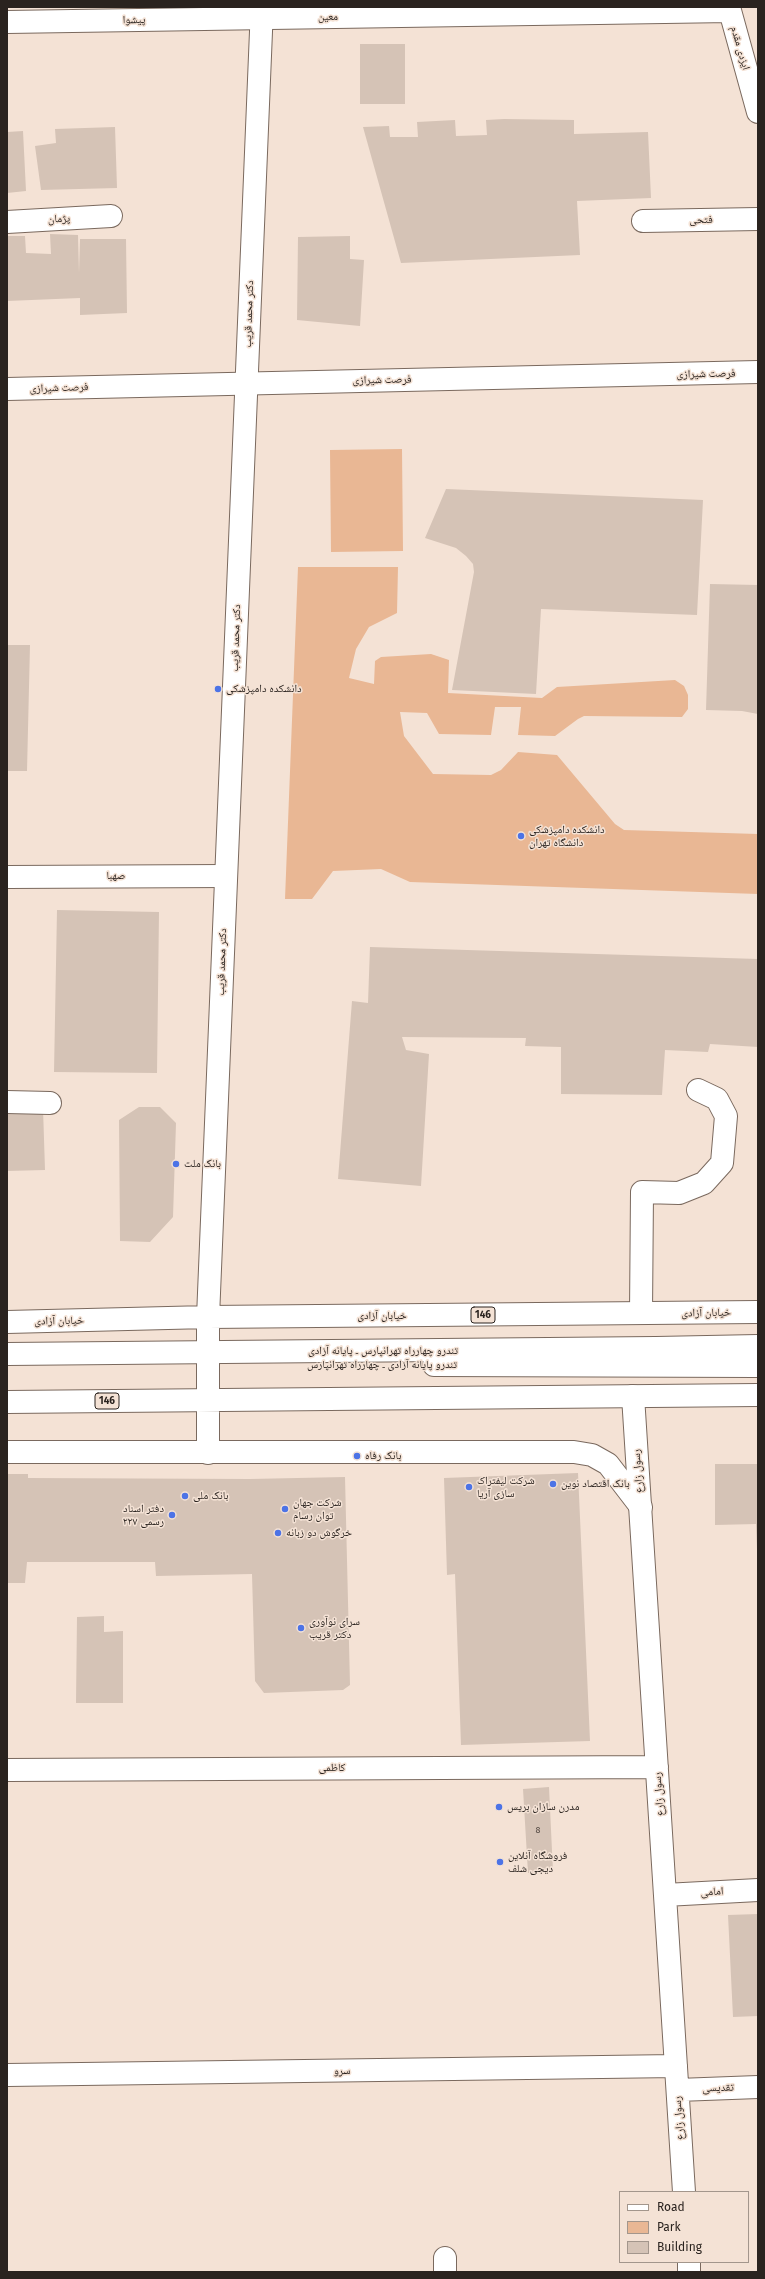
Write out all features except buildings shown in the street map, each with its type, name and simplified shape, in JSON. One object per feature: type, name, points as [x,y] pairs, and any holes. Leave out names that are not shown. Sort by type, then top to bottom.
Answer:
[{"type":"street","name":"معین","points":[[262,13],[729,9]]},
{"type":"street","name":"ایزدی مقدم","points":[[729,9],[754,82],[758,112]]},
{"type":"street","name":"پیشوا","points":[[7,22],[262,13]]},
{"type":"street","name":"دکتر محمد قریب","points":[[208,1453],[208,1317],[262,13]]},
{"type":"street","name":"پژمان","points":[[7,222],[111,216]]},
{"type":"street","name":"فتحی","points":[[643,221],[758,219]]},
{"type":"street","name":"فرصت شیرازی","points":[[7,389],[758,372]]},
{"type":"street","name":"صهبا","points":[[7,877],[226,876]]},
{"type":"street","points":[[641,1314],[642,1192],[679,1193],[704,1183],[722,1164],[726,1116],[717,1100],[698,1090]]},
{"type":"street","points":[[7,1102],[50,1103]]},
{"type":"street","name":"خیابان آزادی","points":[[7,1322],[208,1317],[758,1312]]},
{"type":"street","name":"تندرو چهارراه تهرانپارس ـ پایانه آزادی","points":[[7,1354],[208,1358],[758,1346]]},
{"type":"street","name":"تندرو پایانه آزادی ـ چهارراه تهرانپارس","points":[[7,1367],[208,1358],[758,1366]]},
{"type":"street","name":"146","points":[[7,1402],[758,1395]]},
{"type":"street","name":"رسول زارع","points":[[633,1396],[684,2191]]},
{"type":"street","points":[[7,1452],[574,1452],[592,1455],[608,1464],[641,1507]]},
{"type":"street","name":"کاظمی","points":[[7,1770],[657,1767]]},
{"type":"street","name":"امامی","points":[[665,1895],[758,1890]]},
{"type":"street","name":"سرو","points":[[7,2075],[676,2066]]},
{"type":"street","name":"تقدیسی","points":[[678,2090],[758,2087]]},
{"type":"green space","points":[[402,449],[403,551],[331,552],[330,450]]},
{"type":"green space","points":[[298,567],[398,567],[397,613],[369,627],[356,649],[349,678],[374,684],[375,661],[381,657],[431,654],[449,660],[448,693],[542,698],[557,687],[675,680],[684,686],[688,695],[688,709],[682,717],[584,716],[555,736],[518,735],[521,707],[495,707],[491,735],[439,734],[427,713],[400,712],[404,736],[433,774],[491,775],[501,770],[518,752],[557,755],[615,824],[624,830],[758,834],[758,894],[410,882],[381,869],[333,871],[312,899],[285,899]]},
{"type":"place","name":"دانشکده دامپزشکی","points":[[218,689]]},
{"type":"place","name":"دانشکده دامپزشکی دانشگاه تهران","points":[[521,836]]},
{"type":"place","name":"بانک ملت","points":[[176,1164]]},
{"type":"place","name":"بانک رفاه","points":[[357,1456]]},
{"type":"place","name":"بانک اقتصاد نوین","points":[[553,1484]]},
{"type":"place","name":"شرکت لیفتراک سازی آریا","points":[[469,1487]]},
{"type":"place","name":"بانک ملی","points":[[185,1496]]},
{"type":"place","name":"شرکت جهان توان رسام","points":[[285,1509]]},
{"type":"place","name":"دفتر اسناد رسمی ۲۲۷","points":[[172,1515]]},
{"type":"place","name":"خرگوش دو زبانه","points":[[278,1533]]},
{"type":"place","name":"سرای نوآوری دکتر قریب","points":[[301,1628]]},
{"type":"place","name":"مدرن سازان بریس","points":[[499,1807]]},
{"type":"place","name":"فروشگاه آنلاین دیجی شلف","points":[[500,1862]]}]
